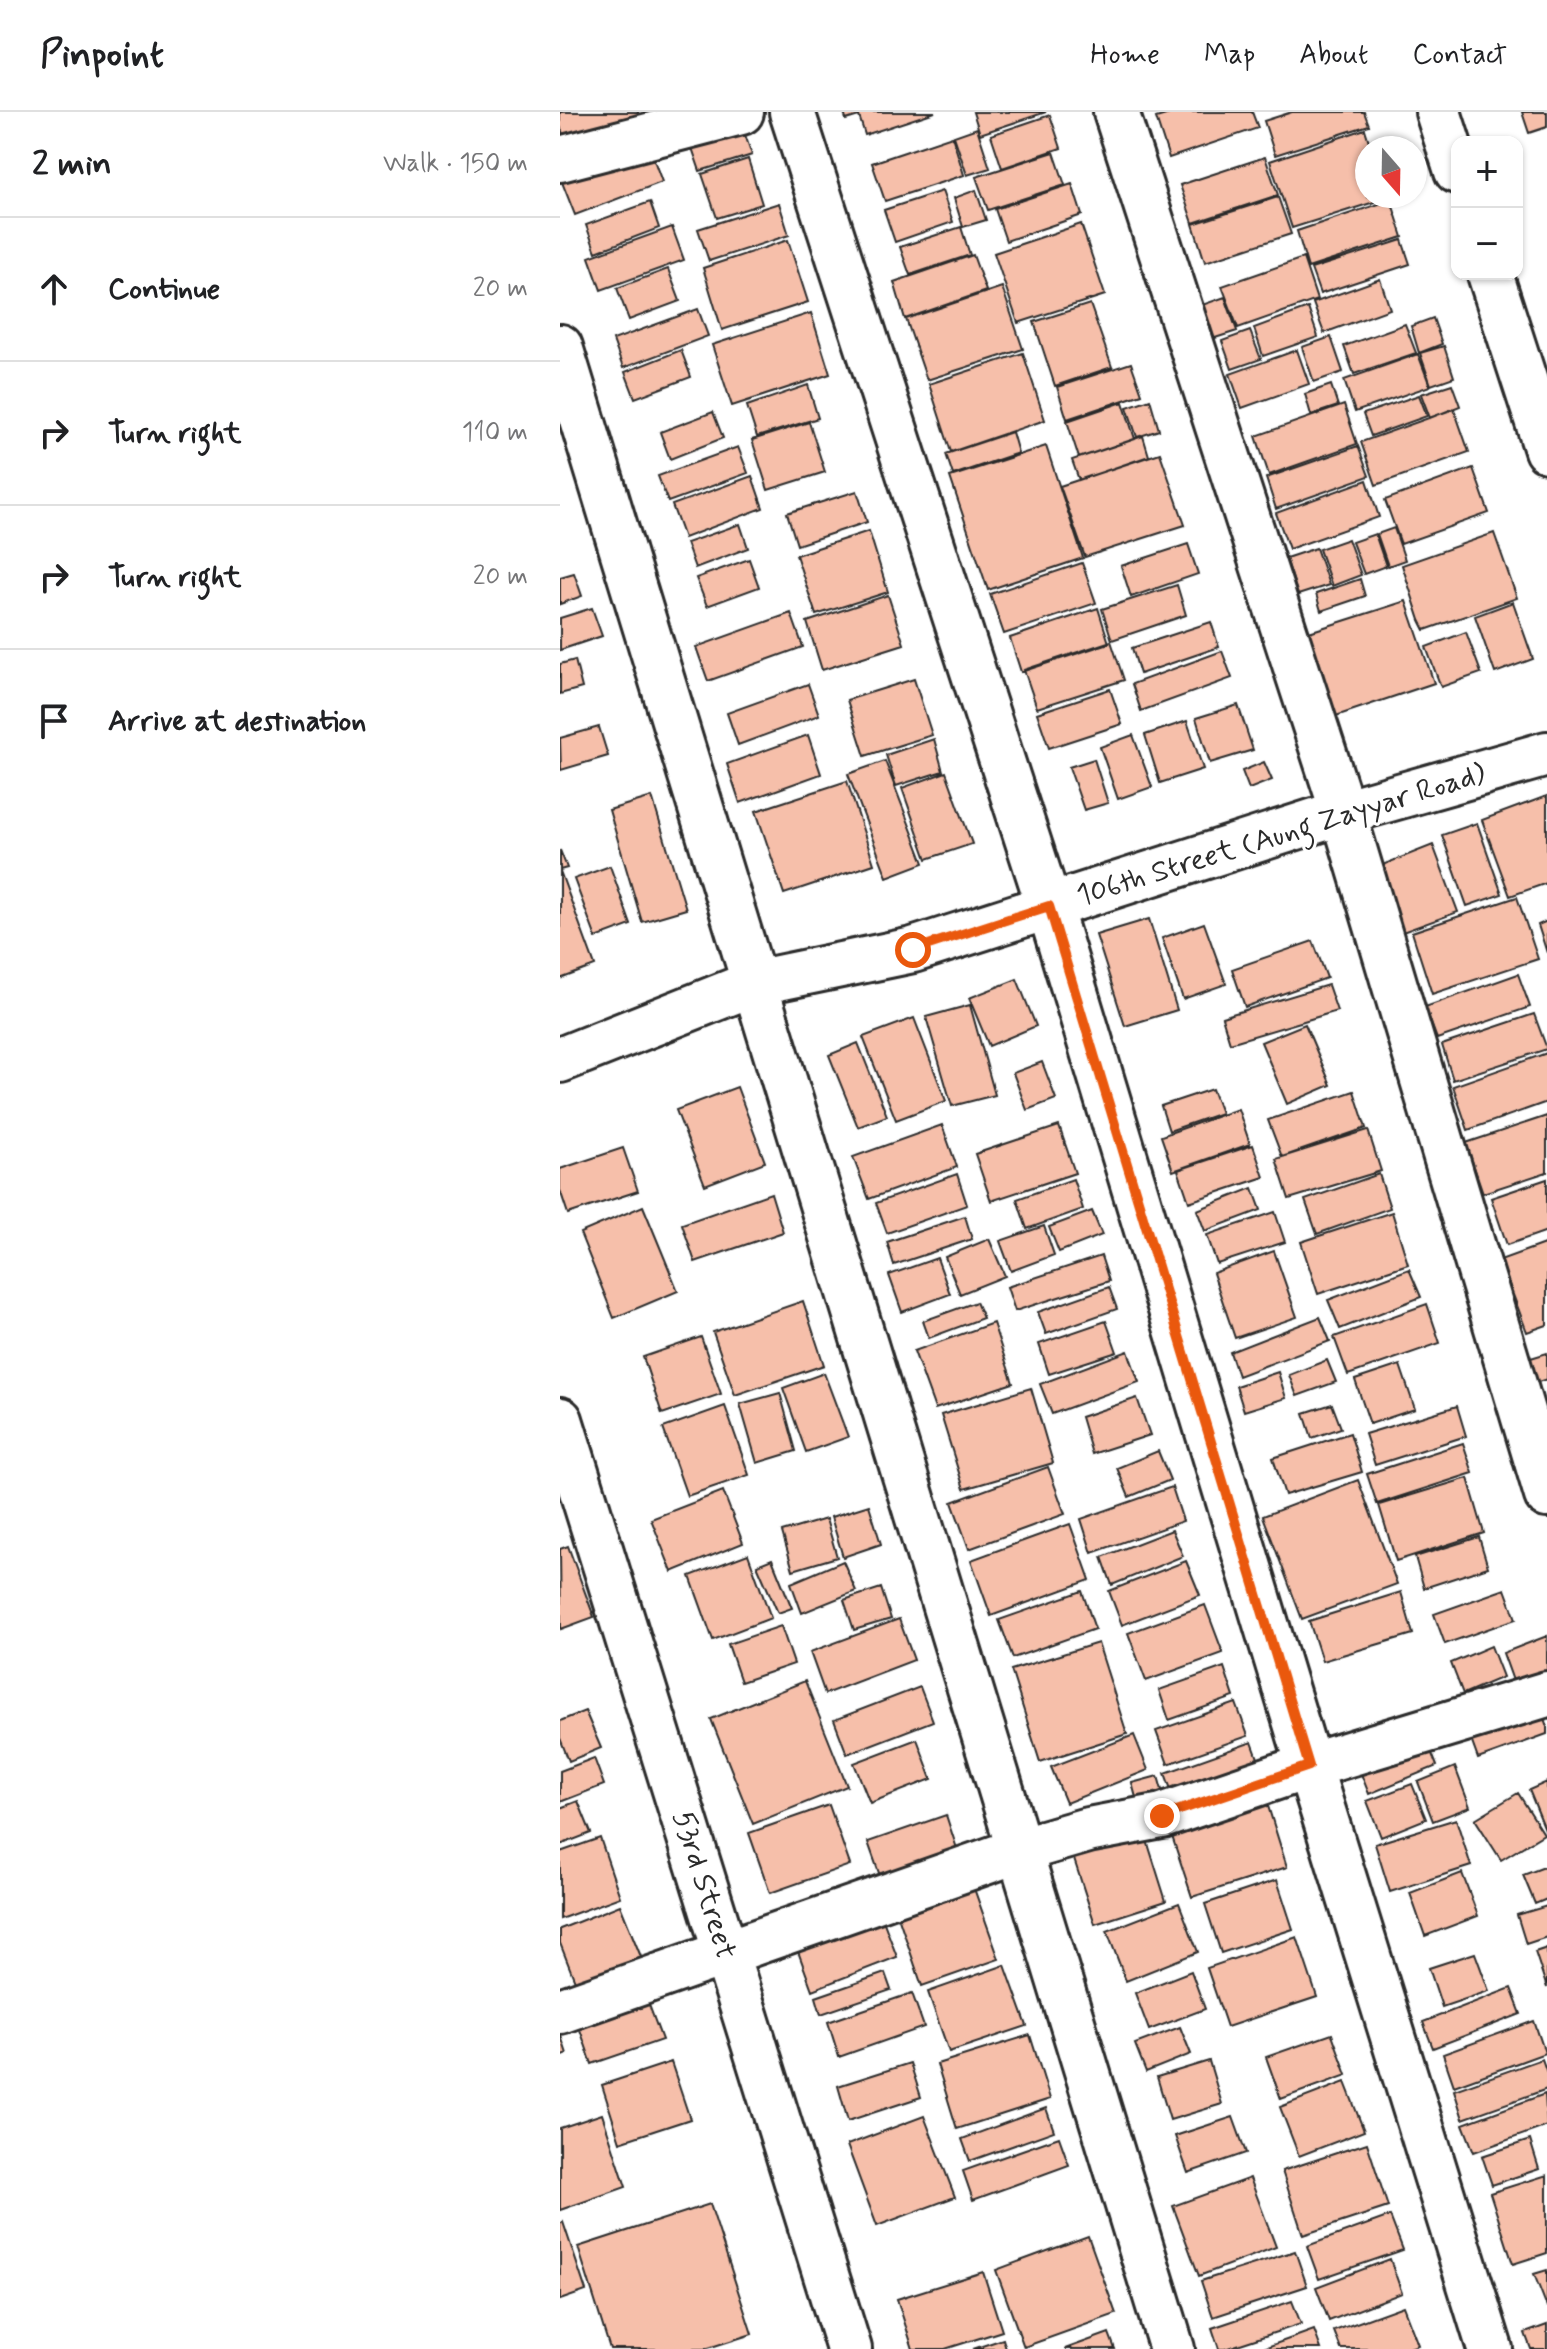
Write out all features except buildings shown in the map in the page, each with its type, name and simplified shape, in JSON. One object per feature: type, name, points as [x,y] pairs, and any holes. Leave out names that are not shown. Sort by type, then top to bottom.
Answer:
[{"type":"street","points":[[560,159],[741,112]]},
{"type":"street","points":[[792,112],[1049,906],[1309,1766],[1490,2349]]},
{"type":"street","points":[[1116,112],[1343,812],[1547,1495]]},
{"type":"street","points":[[1438,112],[1451,152]]},
{"type":"street","points":[[1492,280],[1547,450]]},
{"type":"street","points":[[560,347],[1172,2349]]},
{"type":"street","name":"106th Street (Aung Zayyar Road)","points":[[560,1060],[754,983],[913,950],[1343,812],[1547,754]]},
{"type":"street","name":"53rd Street","points":[[560,1420],[849,2349]]},
{"type":"street","points":[[560,2011],[1019,1850],[1088,1830],[1162,1816],[1309,1766],[1547,1694]]},
{"type":"route","points":[[913,950],[1049,906],[1309,1766],[1162,1816]]}]
